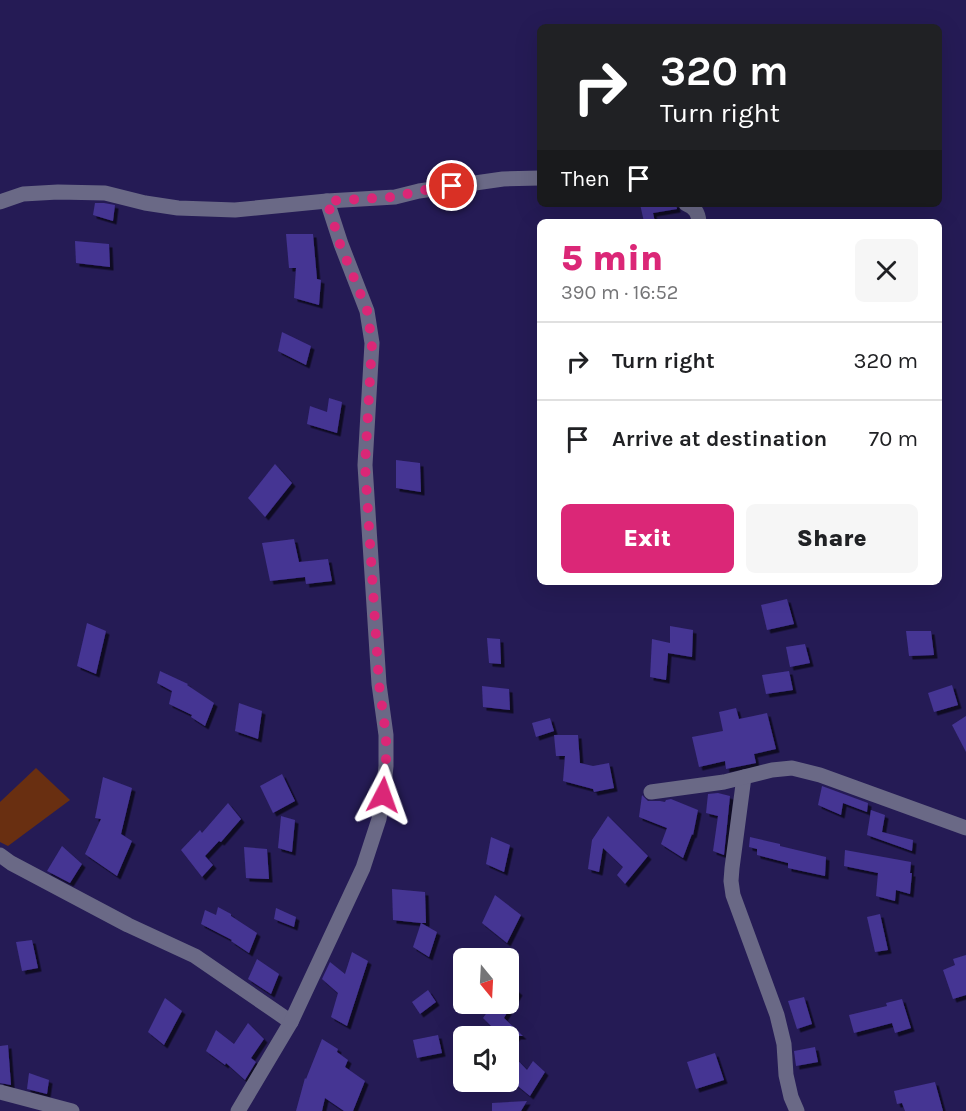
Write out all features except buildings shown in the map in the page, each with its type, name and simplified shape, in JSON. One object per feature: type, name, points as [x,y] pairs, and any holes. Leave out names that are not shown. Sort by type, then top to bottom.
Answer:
[{"type":"street","points":[[0,202],[23,194],[105,193],[178,208],[235,210],[395,197],[419,191],[503,179],[537,178]]},
{"type":"street","points":[[238,1111],[291,1022],[363,868],[379,819],[386,766],[386,735],[379,684],[365,465],[372,343],[367,310],[340,244],[327,201]]},
{"type":"street","points":[[651,792],[724,782],[772,770],[792,768],[820,775],[966,828]]},
{"type":"street","points":[[744,777],[732,868],[733,895],[777,1015],[784,1044],[786,1075],[797,1111]]},
{"type":"street","points":[[0,855],[128,925],[195,956],[291,1022]]},
{"type":"street","points":[[0,1092],[72,1111]]},
{"type":"shaded area","points":[[36,768],[70,800],[8,846],[0,842],[0,802]]},
{"type":"route","points":[[383,795],[386,735],[379,684],[365,465],[372,343],[367,310],[340,244],[327,201],[395,197],[452,186]]}]
